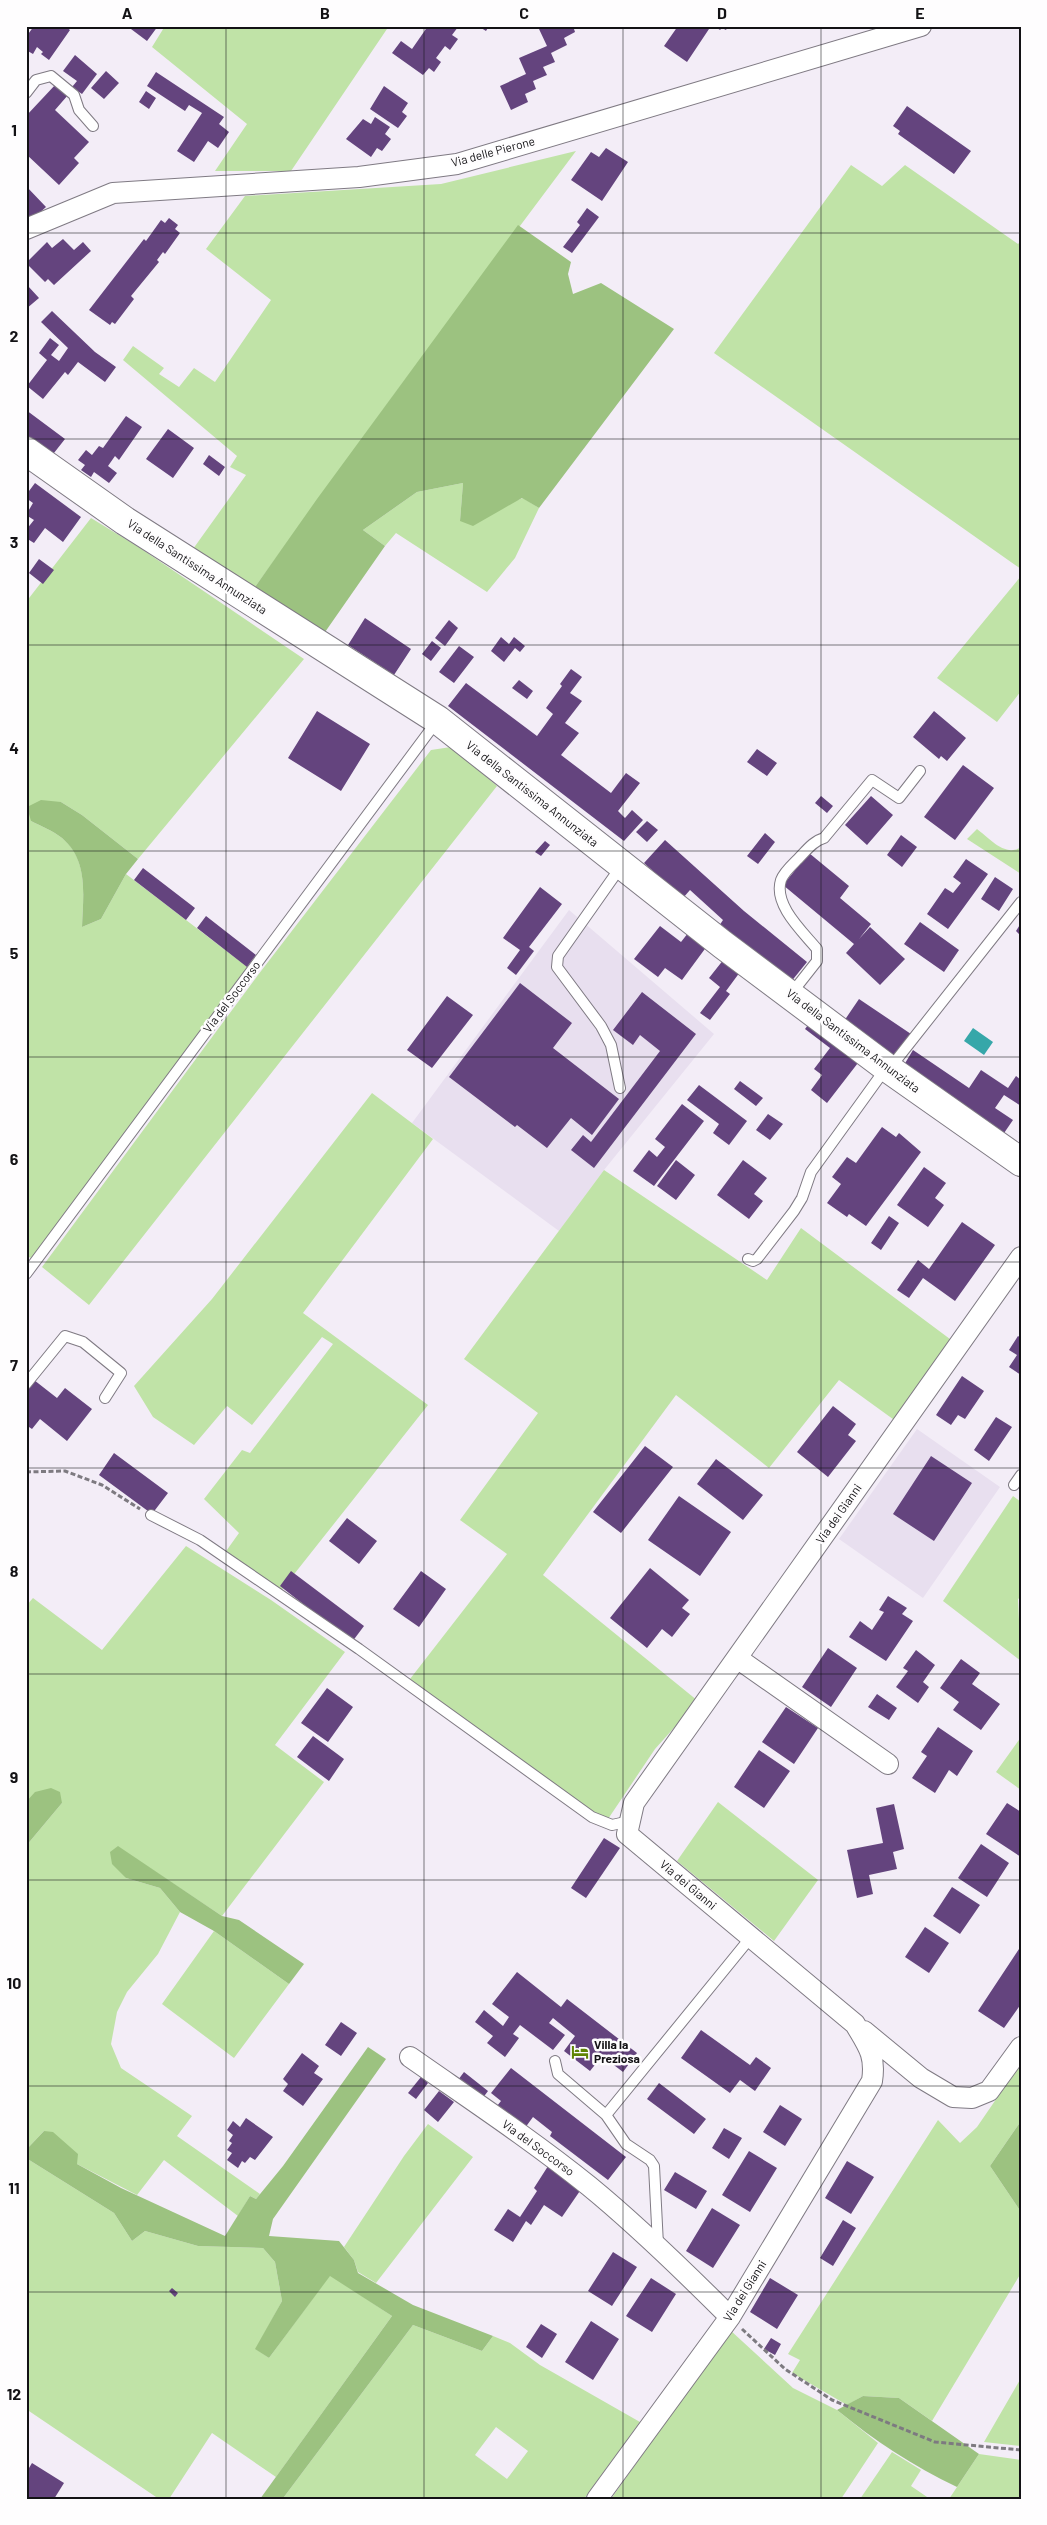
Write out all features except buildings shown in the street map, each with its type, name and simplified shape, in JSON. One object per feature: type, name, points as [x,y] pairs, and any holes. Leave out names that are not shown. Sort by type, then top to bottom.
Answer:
[{"type":"street","name":"Via delle Pierone","points":[[26,229],[113,193],[359,177],[457,164],[923,27]]},
{"type":"street","name":"Via della Santissima Annunziata","points":[[26,451],[137,529],[438,720],[722,944],[888,1068],[1021,1162]]},
{"type":"street","name":"Via dei Gianni","points":[[597,2499],[730,2318],[872,2081],[875,2065],[869,2047],[855,2024],[627,1834],[634,1803],[1021,1257]]},
{"type":"street","points":[[737,1658],[888,1764]]},
{"type":"street","points":[[855,2024],[921,2078],[953,2096],[972,2098],[989,2091],[1021,2047]]},
{"type":"street","name":"Via del Soccorso","points":[[410,2057],[566,2168],[675,2262],[730,2318]]},
{"type":"lane","points":[[26,93],[36,80],[51,76],[74,95],[79,110],[93,126]]},
{"type":"lane","name":"Via del Soccorso","points":[[26,1274],[438,720]]},
{"type":"lane","points":[[791,994],[817,961],[818,955],[817,949],[787,912],[781,899],[780,881],[785,872],[817,840],[824,838],[872,780],[899,798],[920,771]]},
{"type":"lane","points":[[620,1088],[612,1045],[601,1026],[557,967],[558,956],[623,865]]},
{"type":"lane","points":[[748,1259],[753,1261],[757,1259],[794,1212],[802,1198],[811,1172],[888,1068],[1021,902]]},
{"type":"lane","points":[[26,1384],[65,1336],[83,1342],[121,1373],[105,1398]]},
{"type":"lane","points":[[1014,1485],[1021,1475]]},
{"type":"lane","points":[[151,1515],[200,1540],[359,1648],[592,1818],[612,1825],[630,1821]]},
{"type":"lane","points":[[606,2115],[751,1937]]},
{"type":"lane","points":[[555,2060],[558,2074],[606,2115],[626,2144],[650,2160],[654,2166],[658,2249]]},
{"type":"path","points":[[26,1472],[66,1471],[102,1485],[151,1515]]},
{"type":"path","points":[[730,2318],[785,2369],[832,2400],[935,2442],[1021,2450]]},
{"type":"shaded area","points":[[569,910],[714,1034],[604,1170],[559,1231],[412,1123]]},
{"type":"shaded area","points":[[917,1429],[1000,1487],[923,1598],[839,1539]]},
{"type":"green space","points":[[165,26],[389,26],[291,171],[215,171],[247,124],[152,47]]},
{"type":"green space","points":[[576,151],[396,392],[255,587],[193,549],[246,475],[230,467],[237,456],[123,360],[133,346],[164,368],[159,374],[179,387],[194,368],[215,382],[271,300],[206,249],[245,196],[441,184]]},
{"type":"green space","points":[[851,165],[882,186],[905,165],[1018,244],[1021,241],[1021,569],[714,353]]},
{"type":"green space","points":[[518,225],[571,262],[568,274],[573,294],[601,283],[674,329],[539,508],[522,498],[473,526],[460,521],[463,483],[417,492],[363,530],[385,546],[323,635],[255,587],[317,499]]},
{"type":"green space","points":[[463,483],[460,521],[523,498],[539,508],[515,558],[487,592],[396,533],[385,546],[363,530],[417,492]]},
{"type":"green space","points":[[91,518],[140,548],[304,659],[138,859],[82,815],[61,802],[31,821],[62,838],[77,857],[83,879],[82,927],[101,919],[126,874],[250,969],[34,1259],[26,1256],[26,602]]},
{"type":"green space","points":[[1021,576],[1021,691],[997,722],[937,678]]},
{"type":"green space","points":[[451,747],[497,786],[89,1305],[42,1267],[258,975],[431,750]]},
{"type":"green space","points":[[41,800],[61,802],[82,815],[138,859],[126,874],[101,919],[82,927],[83,891],[77,857],[62,838],[31,821],[27,807]]},
{"type":"green space","points":[[977,829],[992,842],[1004,849],[1015,850],[1021,847],[1021,874],[967,839]]},
{"type":"green space","points":[[372,1093],[433,1139],[303,1313],[428,1405],[280,1592],[224,1554],[239,1533],[204,1499],[242,1450],[250,1453],[333,1344],[322,1337],[252,1425],[227,1406],[194,1445],[153,1417],[134,1386],[212,1299]]},
{"type":"green space","points":[[604,1170],[767,1280],[801,1228],[954,1342],[897,1422],[839,1380],[769,1468],[676,1395],[543,1575],[698,1701],[655,1749],[606,1822],[410,1679],[507,1554],[460,1520],[538,1413],[464,1359]]},
{"type":"green space","points":[[1013,1496],[1021,1502],[1021,1597],[1018,1599],[1021,1661],[943,1601]]},
{"type":"green space","points":[[186,1546],[271,1600],[345,1652],[275,1745],[324,1782],[222,1916],[118,1847],[126,1878],[160,1888],[180,1912],[158,1954],[127,1992],[117,2012],[111,2044],[121,2068],[192,2116],[177,2136],[260,2194],[256,2199],[250,2196],[238,2216],[164,2160],[137,2195],[77,2164],[44,2131],[26,2150],[26,1846],[62,1803],[26,1802],[26,1606],[33,1598],[102,1650]]},
{"type":"green space","points":[[1021,1737],[1021,1790],[996,1772]]},
{"type":"green space","points":[[51,1788],[60,1792],[62,1803],[26,1846],[26,1802],[35,1792]]},
{"type":"green space","points":[[718,1802],[818,1880],[774,1941],[677,1861]]},
{"type":"green space","points":[[118,1846],[222,1916],[239,1920],[304,1964],[289,1984],[214,1931],[180,1912],[160,1888],[126,1878],[112,1864],[110,1852]]},
{"type":"green space","points":[[214,1931],[289,1984],[234,2058],[162,2004]]},
{"type":"green space","points":[[368,2047],[386,2059],[273,2219],[269,2236],[339,2241],[354,2260],[358,2273],[413,2305],[493,2336],[482,2351],[413,2325],[284,2497],[286,2499],[260,2499],[392,2316],[330,2276],[269,2358],[255,2349],[282,2301],[275,2262],[263,2248],[198,2246],[145,2231],[132,2241],[114,2213],[26,2158],[26,2150],[44,2131],[53,2132],[78,2154],[77,2164],[121,2188],[225,2236],[250,2196],[256,2199],[283,2166]]},
{"type":"green space","points":[[1021,2063],[1021,2121],[990,2166],[1021,2212],[1021,2273],[932,2421],[899,2398],[863,2396],[847,2405],[792,2373],[800,2360],[788,2354],[938,2120],[960,2143],[977,2127]]},
{"type":"green space","points":[[1021,2121],[1021,2212],[990,2166]]},
{"type":"green space","points":[[428,2124],[473,2157],[376,2283],[358,2272],[354,2260],[344,2247],[404,2156]]},
{"type":"green space","points":[[26,2158],[114,2213],[132,2241],[145,2231],[198,2246],[263,2248],[275,2262],[282,2301],[256,2349],[269,2358],[330,2275],[392,2316],[276,2477],[212,2433],[169,2499],[159,2499],[26,2409]]},
{"type":"green space","points":[[413,2325],[482,2351],[493,2336],[510,2343],[540,2365],[640,2422],[584,2499],[286,2499],[284,2497]],"holes":[[[496,2427],[528,2451],[507,2479],[475,2455]]]},
{"type":"green space","points":[[730,2330],[793,2388],[837,2410],[878,2443],[841,2499],[611,2499]]},
{"type":"green space","points":[[1021,2378],[1021,2446],[984,2442]]},
{"type":"green space","points":[[863,2396],[899,2398],[979,2454],[957,2487],[895,2452],[837,2410]]},
{"type":"green space","points":[[892,2452],[921,2470],[911,2486],[930,2499],[860,2499]]},
{"type":"green space","points":[[979,2454],[1021,2460],[1021,2499],[949,2499]]},
{"type":"water","points":[[973,1028],[993,1042],[984,1055],[964,1041]]},
{"type":"place","name":"Villa la Preziosa","points":[[580,2052]]}]
